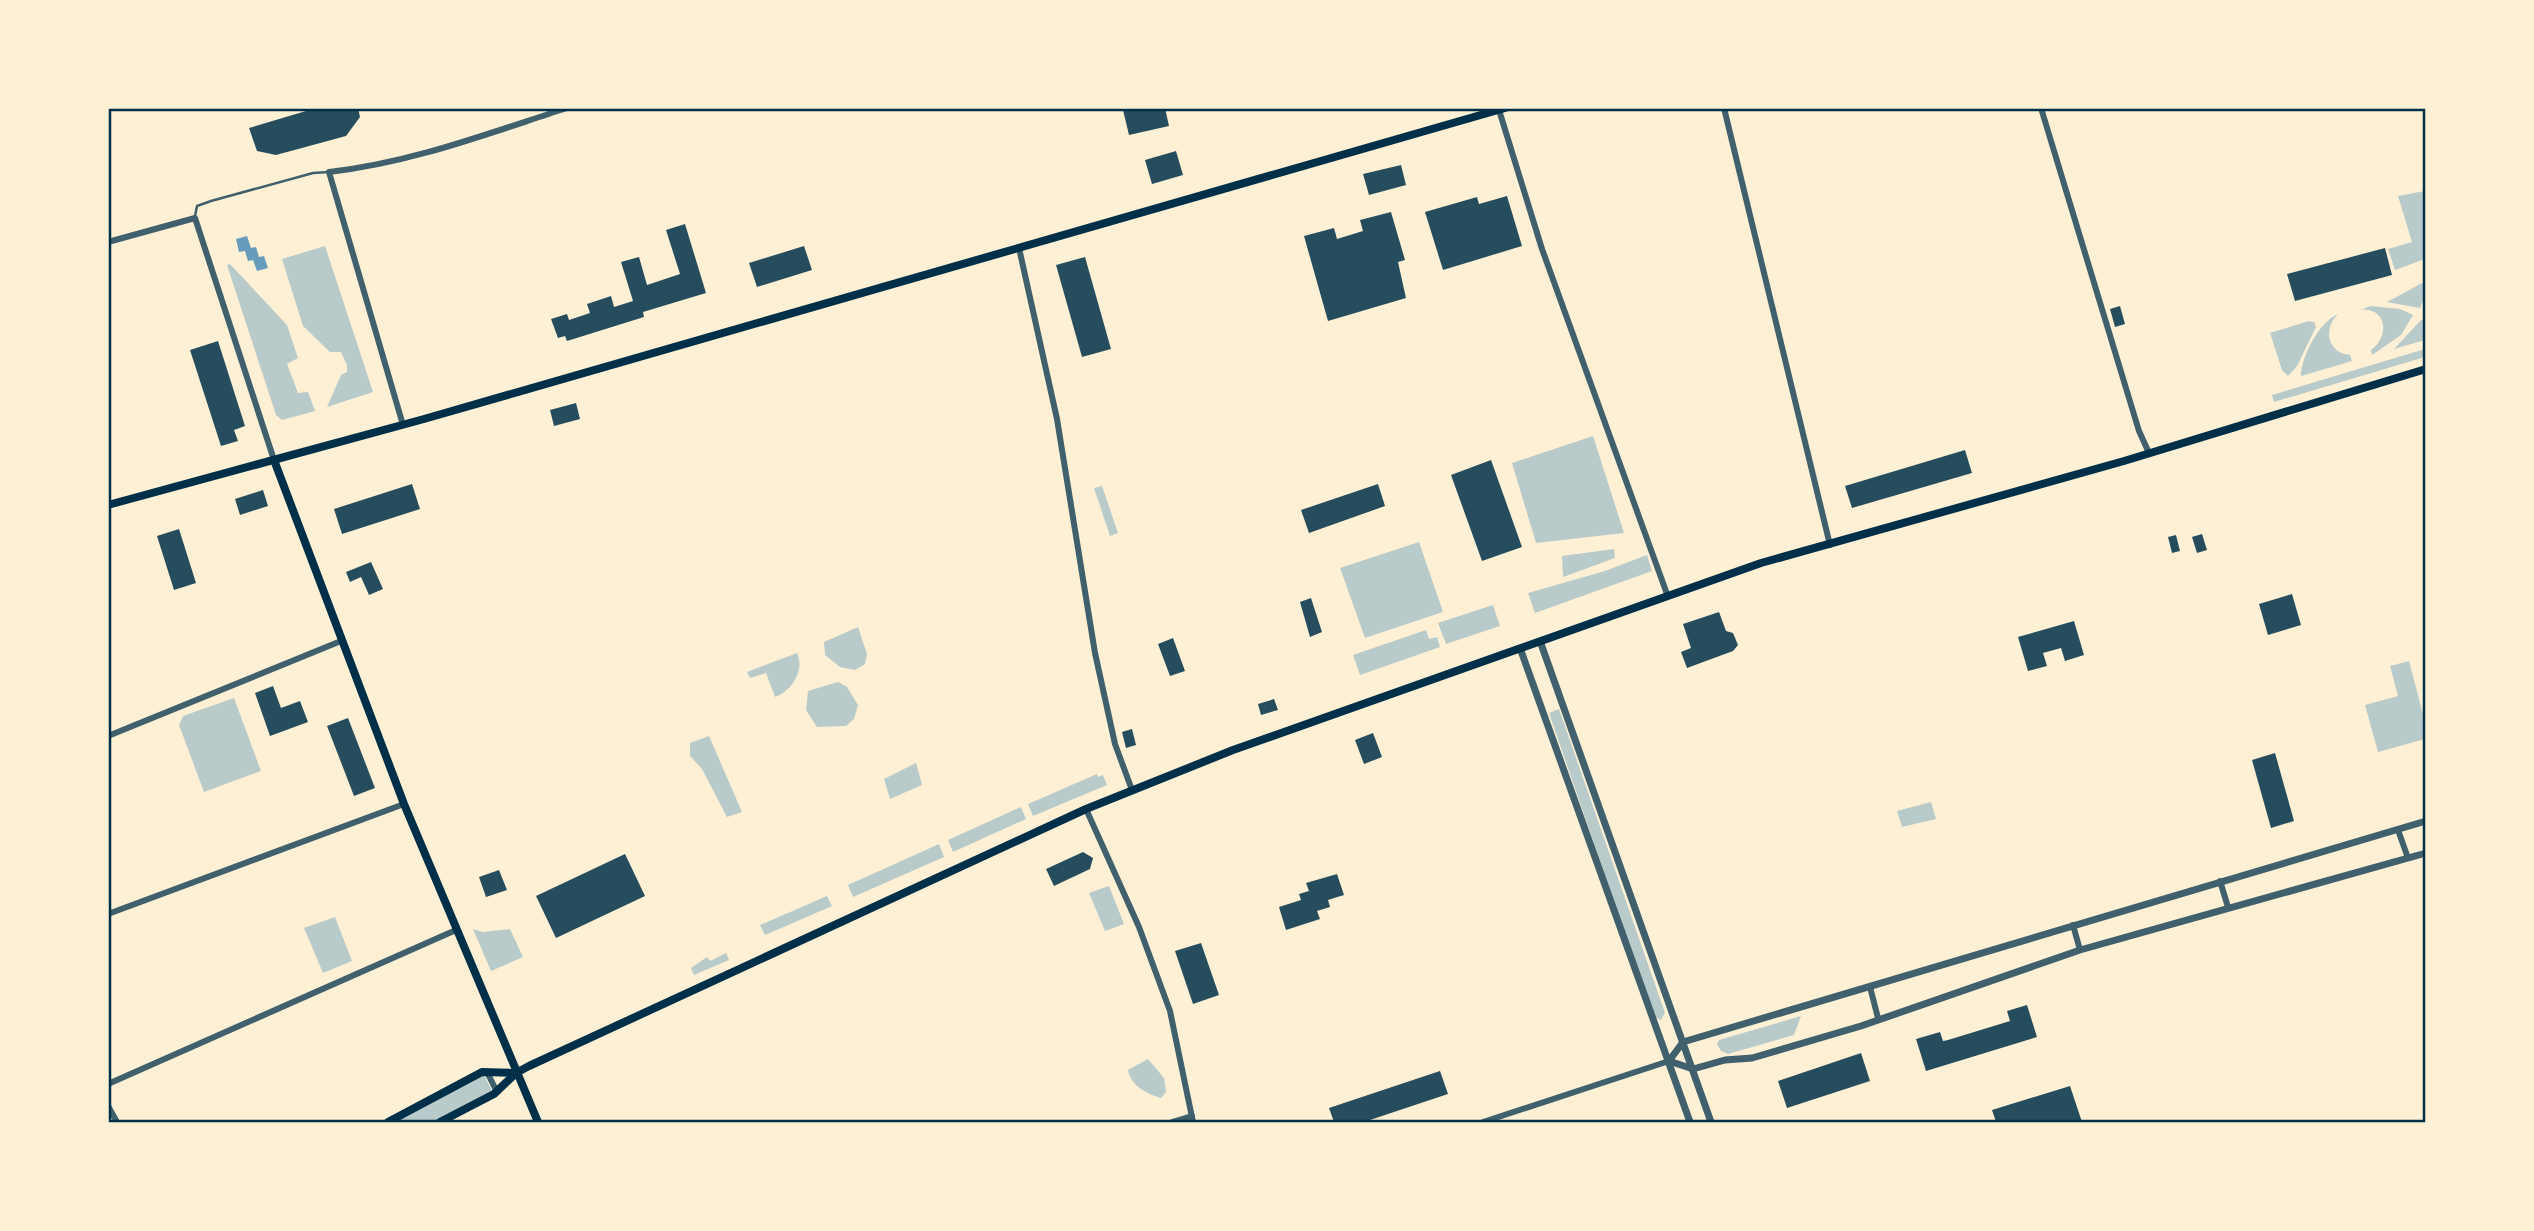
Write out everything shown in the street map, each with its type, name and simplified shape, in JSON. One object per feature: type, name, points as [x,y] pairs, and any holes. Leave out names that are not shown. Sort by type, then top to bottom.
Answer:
[{"type":"main road","points":[[108,505],[403,425],[1502,109]]},
{"type":"main road","points":[[440,1122],[497,1092],[516,1073],[1086,809],[1233,750],[1667,594],[2426,369]]},
{"type":"main road","points":[[274,460],[404,804],[538,1122]]},
{"type":"main road","points":[[388,1122],[486,1072],[516,1073]]},
{"type":"street","points":[[403,425],[330,172],[415,157],[567,108]]},
{"type":"street","points":[[1724,108],[1830,545]]},
{"type":"street","points":[[2041,108],[2139,431],[2149,453]]},
{"type":"street","points":[[1502,109],[1542,249],[1667,594]]},
{"type":"street","points":[[108,242],[195,218],[274,460]]},
{"type":"street","points":[[1019,248],[1057,419],[1097,665],[1115,744],[1132,790]]},
{"type":"street","points":[[108,736],[341,641]]},
{"type":"street","points":[[1540,641],[1711,1122]]},
{"type":"street","points":[[1520,648],[1690,1122]]},
{"type":"street","points":[[108,914],[404,804]]},
{"type":"street","points":[[1086,809],[1139,927],[1170,1011],[1192,1119],[1172,1122]]},
{"type":"street","points":[[1483,1122],[1669,1061],[1683,1042],[2426,821]]},
{"type":"street","points":[[2398,830],[2407,858]]},
{"type":"street","points":[[1669,1061],[1693,1069],[1725,1060],[1752,1058],[2080,950],[2426,853]]},
{"type":"street","points":[[2220,881],[2228,907]]},
{"type":"street","points":[[2073,925],[2080,950]]},
{"type":"street","points":[[108,1084],[456,930]]},
{"type":"street","points":[[1870,988],[1878,1018]]},
{"type":"street","points":[[486,1072],[497,1092]]},
{"type":"street","points":[[108,1106],[117,1122]]},
{"type":"lane","points":[[195,218],[197,206],[211,201],[313,173],[330,172]]},
{"type":"shaded area","points":[[2425,191],[2425,259],[2395,270],[2388,249],[2412,242],[2398,196]]},
{"type":"shaded area","points":[[325,246],[373,392],[327,407],[341,375],[347,372],[347,365],[341,352],[330,352],[303,326],[282,259]]},
{"type":"shaded area","points":[[230,264],[287,325],[298,358],[287,364],[298,393],[308,392],[315,411],[282,420],[276,415],[227,265]]},
{"type":"shaded area","points":[[2424,282],[2425,295],[2420,308],[2387,302]]},
{"type":"shaded area","points":[[2370,306],[2400,309],[2413,315],[2401,335],[2372,355],[2371,350],[2381,338],[2383,324],[2376,313],[2361,310]]},
{"type":"shaded area","points":[[2338,314],[2330,326],[2330,339],[2336,350],[2350,355],[2352,361],[2301,376],[2304,359],[2312,341],[2324,324]]},
{"type":"shaded area","points":[[2425,319],[2425,340],[2394,349],[2421,320]]},
{"type":"shaded area","points":[[2309,321],[2314,322],[2316,327],[2297,366],[2288,376],[2282,370],[2270,333]]},
{"type":"shaded area","points":[[2425,349],[2425,357],[2274,402],[2272,395]]},
{"type":"shaded area","points":[[1593,436],[1624,533],[1536,543],[1512,463]]},
{"type":"shaded area","points":[[1102,486],[1118,533],[1110,536],[1094,488]]},
{"type":"shaded area","points":[[1419,542],[1443,612],[1365,638],[1340,568]]},
{"type":"shaded area","points":[[1614,549],[1615,558],[1563,577],[1562,556]]},
{"type":"shaded area","points":[[1647,555],[1652,571],[1535,613],[1528,593],[1605,571]]},
{"type":"shaded area","points":[[1493,605],[1500,626],[1446,644],[1438,623]]},
{"type":"shaded area","points":[[858,627],[867,654],[865,664],[855,670],[840,667],[825,655],[824,642]]},
{"type":"shaded area","points":[[1426,630],[1429,639],[1437,637],[1440,647],[1360,675],[1353,655]]},
{"type":"shaded area","points":[[797,653],[798,673],[792,685],[775,697],[766,673],[750,678],[747,672]]},
{"type":"shaded area","points":[[2409,661],[2425,722],[2425,739],[2378,752],[2365,705],[2398,696],[2390,666]]},
{"type":"shaded area","points":[[838,682],[847,687],[858,705],[854,719],[846,726],[817,727],[806,710],[808,691]]},
{"type":"shaded area","points":[[234,698],[261,771],[204,792],[179,725],[183,716]]},
{"type":"shaded area","points":[[1559,709],[1665,1013],[1661,1020],[1654,1017],[1549,713]]},
{"type":"shaded area","points":[[709,736],[742,812],[727,817],[702,769],[690,756],[690,743]]},
{"type":"shaded area","points":[[916,763],[922,785],[890,799],[884,779]]},
{"type":"shaded area","points":[[1097,774],[1098,777],[1103,775],[1107,785],[1033,816],[1028,804]]},
{"type":"shaded area","points":[[1931,802],[1936,819],[1902,827],[1897,811]]},
{"type":"shaded area","points":[[1021,807],[1026,819],[953,852],[948,840]]},
{"type":"shaded area","points":[[939,844],[944,857],[853,897],[848,885]]},
{"type":"shaded area","points":[[1109,886],[1124,924],[1105,931],[1089,893]]},
{"type":"shaded area","points":[[827,896],[832,906],[765,935],[760,925]]},
{"type":"shaded area","points":[[335,917],[352,961],[323,973],[304,928]]},
{"type":"shaded area","points":[[473,929],[483,932],[510,929],[523,957],[491,971]]},
{"type":"shaded area","points":[[726,953],[729,960],[694,975],[691,968],[707,957],[710,961]]},
{"type":"shaded area","points":[[1801,1016],[1794,1035],[1728,1054],[1721,1051],[1717,1044],[1719,1040]]},
{"type":"shaded area","points":[[1148,1059],[1164,1078],[1166,1092],[1161,1098],[1140,1088],[1132,1081],[1128,1070]]},
{"type":"shaded area","points":[[484,1075],[492,1091],[433,1122],[395,1122]]},
{"type":"water","points":[[247,236],[251,248],[256,247],[259,257],[264,256],[268,268],[257,271],[253,260],[248,261],[245,251],[239,252],[236,239]]},
{"type":"building","points":[[316,108],[358,108],[360,117],[346,136],[276,155],[257,151],[249,128]]},
{"type":"building","points":[[1165,108],[1169,126],[1129,135],[1123,110]]},
{"type":"building","points":[[1176,151],[1183,175],[1152,184],[1145,160]]},
{"type":"building","points":[[1401,165],[1406,185],[1369,195],[1363,174]]},
{"type":"building","points":[[1507,196],[1522,246],[1443,270],[1425,212],[1477,197],[1479,204]]},
{"type":"building","points":[[1391,212],[1405,260],[1398,262],[1406,298],[1328,321],[1304,236],[1334,228],[1337,239],[1363,231],[1360,220]]},
{"type":"building","points":[[685,224],[706,293],[643,312],[644,317],[567,341],[565,336],[558,338],[551,319],[567,314],[569,320],[590,313],[587,304],[611,296],[614,307],[633,301],[621,262],[639,257],[647,285],[680,274],[666,230]]},
{"type":"building","points":[[804,246],[812,270],[757,287],[749,263]]},
{"type":"building","points":[[2385,248],[2392,275],[2295,301],[2287,274]]},
{"type":"building","points":[[1085,257],[1111,349],[1082,357],[1056,265]]},
{"type":"building","points":[[2120,306],[2125,324],[2115,327],[2110,309]]},
{"type":"building","points":[[218,341],[245,426],[234,430],[238,441],[221,446],[190,350]]},
{"type":"building","points":[[576,403],[580,419],[554,426],[550,410]]},
{"type":"building","points":[[1965,450],[1972,473],[1852,508],[1845,486]]},
{"type":"building","points":[[1491,460],[1522,547],[1482,561],[1451,475]]},
{"type":"building","points":[[412,484],[420,509],[342,534],[334,509]]},
{"type":"building","points":[[1378,484],[1385,506],[1309,533],[1301,510]]},
{"type":"building","points":[[263,490],[268,506],[240,515],[235,499]]},
{"type":"building","points":[[179,529],[196,583],[174,590],[157,536]]},
{"type":"building","points":[[2202,534],[2207,550],[2197,553],[2192,537]]},
{"type":"building","points":[[2176,535],[2180,551],[2172,553],[2168,537]]},
{"type":"building","points":[[371,562],[383,589],[369,595],[361,577],[350,582],[346,572]]},
{"type":"building","points":[[2292,594],[2301,625],[2268,635],[2259,604]]},
{"type":"building","points":[[1311,598],[1322,632],[1310,637],[1300,602]]},
{"type":"building","points":[[1719,612],[1726,631],[1733,633],[1738,645],[1733,651],[1687,668],[1681,652],[1691,648],[1683,624]]},
{"type":"building","points":[[2074,621],[2084,655],[2065,661],[2061,648],[2043,653],[2047,666],[2028,671],[2018,637]]},
{"type":"building","points":[[1173,638],[1185,671],[1170,676],[1158,644]]},
{"type":"building","points":[[273,686],[281,708],[300,701],[308,722],[270,736],[255,693]]},
{"type":"building","points":[[1274,699],[1278,710],[1261,715],[1258,704]]},
{"type":"building","points":[[348,718],[375,788],[354,796],[327,726]]},
{"type":"building","points":[[1132,729],[1136,745],[1126,748],[1122,732]]},
{"type":"building","points":[[1373,733],[1382,757],[1364,764],[1355,740]]},
{"type":"building","points":[[2275,753],[2294,821],[2271,828],[2252,760]]},
{"type":"building","points":[[1083,852],[1093,858],[1090,869],[1054,886],[1046,869]]},
{"type":"building","points":[[625,854],[645,896],[556,938],[536,896]]},
{"type":"building","points":[[499,870],[507,890],[486,897],[479,877]]},
{"type":"building","points":[[1337,874],[1344,895],[1328,900],[1330,907],[1317,911],[1320,919],[1286,930],[1279,907],[1301,900],[1299,894],[1309,891],[1306,883]]},
{"type":"building","points":[[1201,943],[1219,995],[1193,1004],[1175,951]]},
{"type":"building","points":[[2027,1005],[2037,1037],[1926,1071],[1916,1039],[1940,1032],[1943,1041],[1948,1040],[2010,1021],[2007,1011]]},
{"type":"building","points":[[1861,1053],[1870,1081],[1787,1108],[1778,1081]]},
{"type":"building","points":[[1440,1071],[1448,1094],[1364,1122],[1334,1122],[1329,1108]]},
{"type":"building","points":[[2070,1086],[2082,1122],[1996,1122],[1992,1110]]}]
